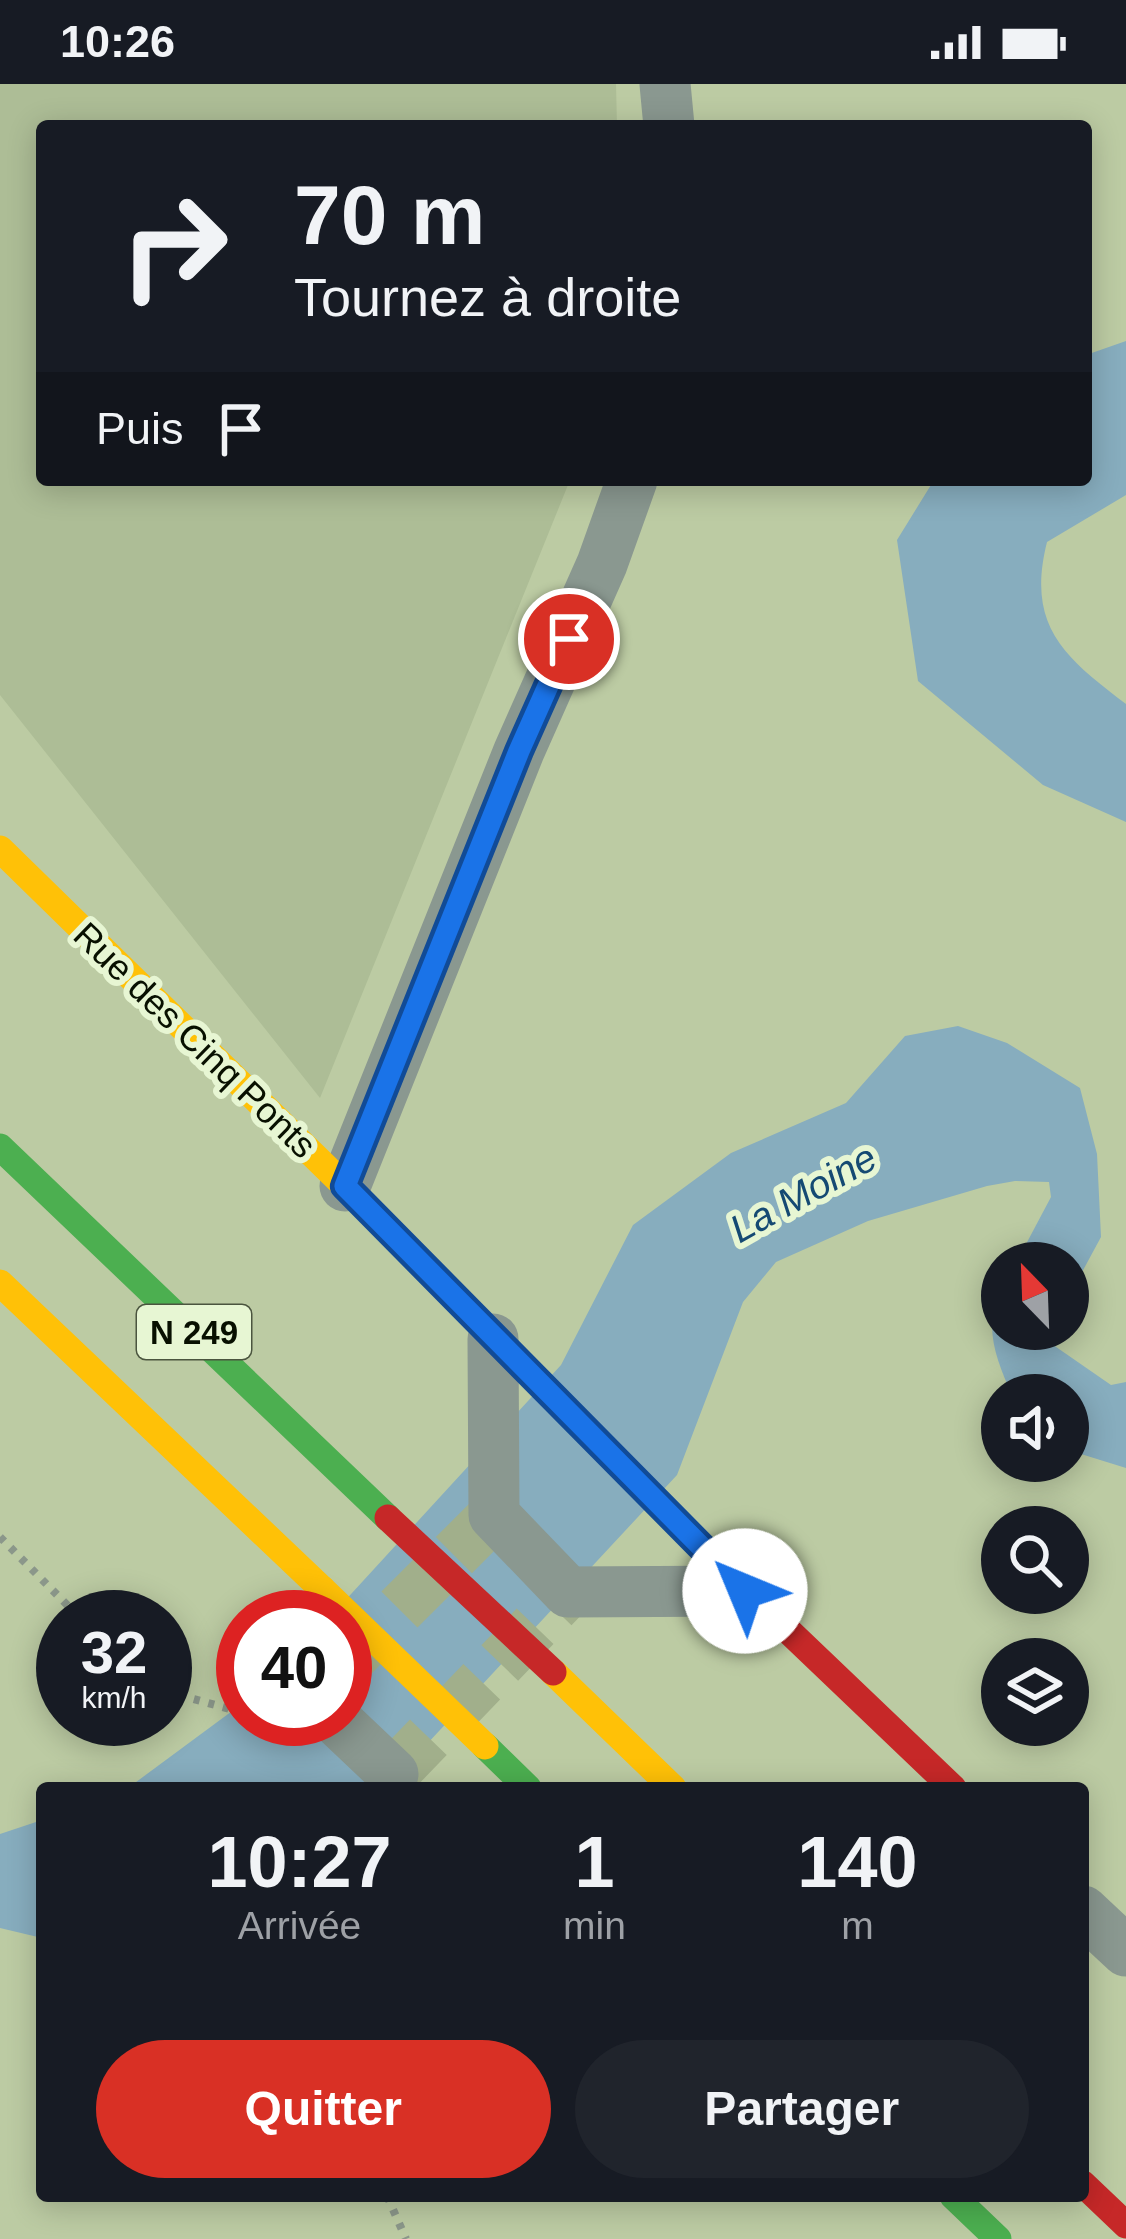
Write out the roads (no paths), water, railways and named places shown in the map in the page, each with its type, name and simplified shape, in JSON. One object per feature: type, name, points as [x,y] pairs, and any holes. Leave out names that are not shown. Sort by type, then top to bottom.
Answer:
[{"type":"main road","name":"Rue des Cinq Ponts","points":[[0,849],[345,1186],[745,1591],[947,1782]]},
{"type":"main road","name":"N 249","points":[[0,1147],[667,1782]]},
{"type":"main road","name":"N 249","points":[[0,1283],[522,1782]]},
{"type":"main road","points":[[1089,2190],[1126,2225]]},
{"type":"main road","points":[[959,2202],[998,2239]]},
{"type":"street","points":[[665,84],[669,120]]},
{"type":"street","points":[[345,1186],[630,486]]},
{"type":"street","points":[[494,1339],[494,1514],[568,1592],[745,1591]]},
{"type":"street","points":[[363,1746],[393,1774]]},
{"type":"street","points":[[1089,1917],[1126,1951]]},
{"type":"water","points":[[1126,341],[1126,495],[1047,542],[1042,596],[1046,618],[1068,654],[1126,704],[1126,822],[1043,785],[918,681],[897,540],[930,486],[1092,486],[1092,353]]},
{"type":"water","name":"La Moine","points":[[958,1026],[1007,1043],[1080,1088],[1097,1154],[1101,1237],[1089,1259],[1089,1242],[1027,1242],[1051,1197],[1049,1182],[1015,1181],[868,1221],[776,1262],[743,1302],[677,1475],[392,1782],[136,1782],[185,1746],[192,1746],[192,1741],[216,1723],[216,1746],[372,1746],[372,1590],[355,1590],[561,1365],[633,1225],[731,1153],[846,1103],[905,1036]]},
{"type":"water","points":[[996,1350],[1060,1350],[1111,1385],[1126,1382],[1126,1468],[1089,1457],[1089,1374],[1004,1374]]},
{"type":"water","points":[[36,1822],[36,1937],[0,1928],[0,1834]]},
{"type":"tunnel","points":[[372,1637],[494,1515]]},
{"type":"tunnel","points":[[393,1774],[568,1592]]}]
